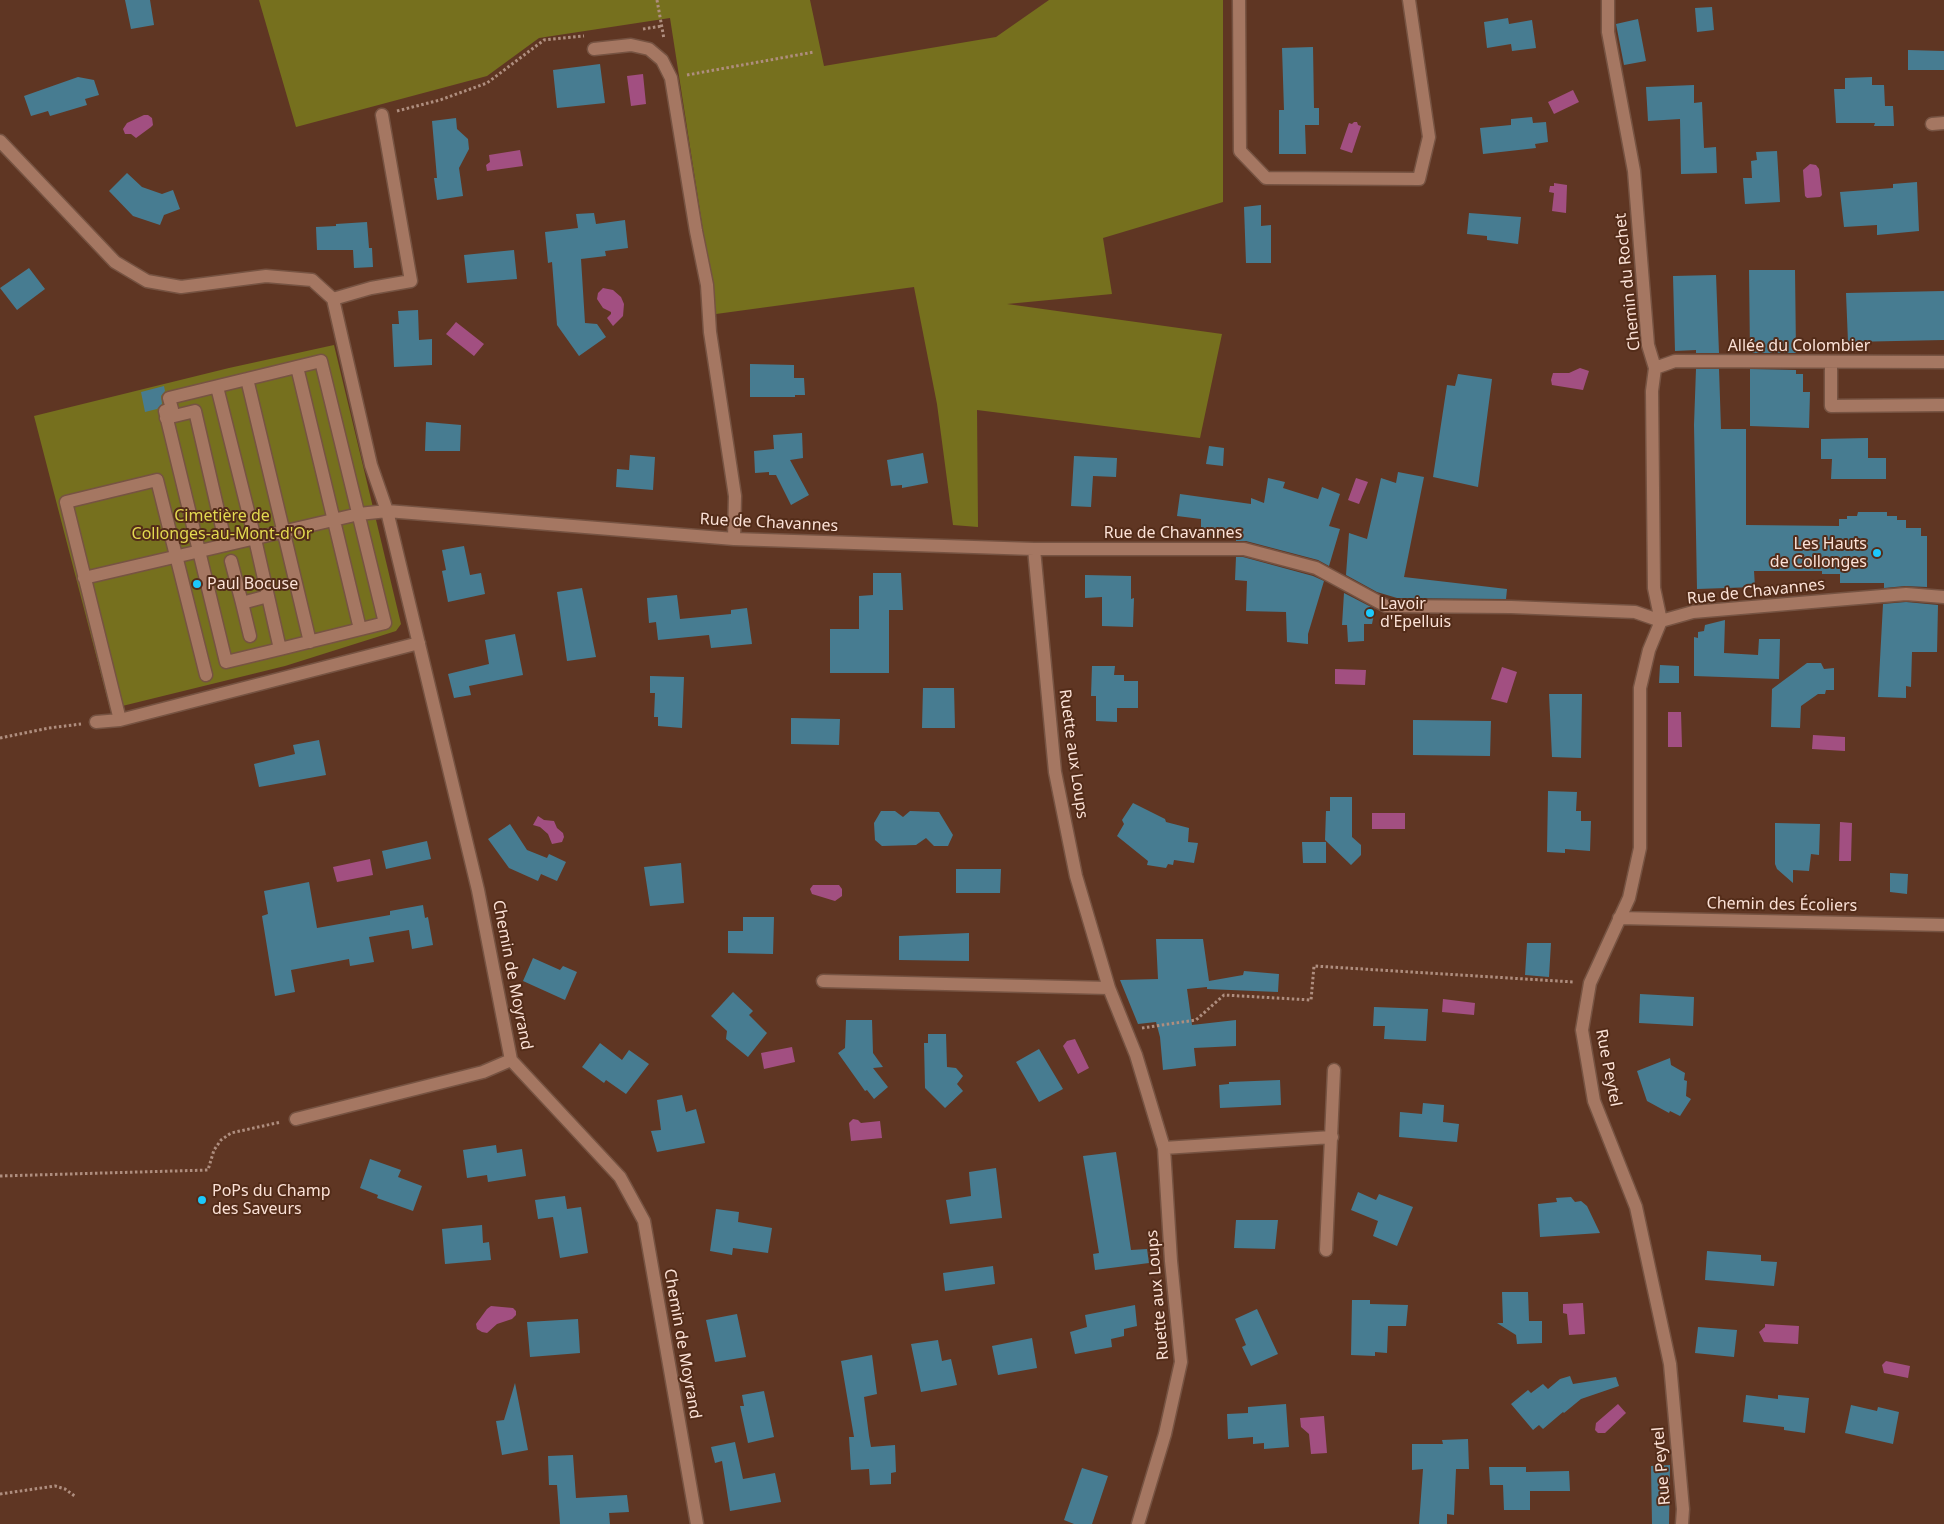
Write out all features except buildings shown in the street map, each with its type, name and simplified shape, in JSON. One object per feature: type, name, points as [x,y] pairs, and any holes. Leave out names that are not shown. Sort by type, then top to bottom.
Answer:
[{"type":"street","points":[[1239,0],[1240,151],[1266,178],[1419,179],[1429,137],[1410,0]]},
{"type":"street","name":"Chemin du Rochet","points":[[1608,0],[1608,32],[1634,171],[1648,345],[1655,368],[1652,390],[1654,588],[1661,621]]},
{"type":"street","points":[[594,49],[631,45],[649,50],[662,60],[671,78],[696,231],[707,285],[710,332],[735,496],[734,539]]},
{"type":"street","points":[[0,141],[114,262],[147,281],[181,287],[266,276],[312,280],[333,299],[370,288],[411,280],[382,115]]},
{"type":"street","name":"Chemin de Moyrand","points":[[333,299],[371,465],[387,511],[478,890],[511,1060],[620,1177],[644,1221],[697,1524]]},
{"type":"street","points":[[321,361],[385,623],[226,662],[165,411],[172,409],[169,398],[246,379],[321,361]]},
{"type":"street","name":"Allée du Colombier","points":[[1655,368],[1675,361],[1944,362]]},
{"type":"street","points":[[1831,362],[1831,406],[1944,405]]},
{"type":"street","points":[[297,367],[360,629]]},
{"type":"street","points":[[246,379],[310,642]]},
{"type":"street","points":[[217,387],[280,649]]},
{"type":"street","points":[[166,418],[195,411],[226,545]]},
{"type":"street","points":[[120,720],[66,502],[158,480],[206,675]]},
{"type":"street","name":"Rue de Chavannes","points":[[84,578],[359,514],[387,511],[734,539],[1034,549],[1244,548],[1316,568],[1386,606],[1511,607],[1635,612],[1661,621],[1693,612],[1877,596],[1906,594],[1944,597]]},
{"type":"street","name":"Ruette aux Loups","points":[[1034,549],[1055,772],[1076,876],[1109,988],[1136,1055],[1164,1148],[1171,1261],[1181,1362],[1165,1434],[1138,1524]]},
{"type":"street","points":[[231,561],[250,636]]},
{"type":"street","points":[[242,602],[268,596]]},
{"type":"street","name":"Rue Peytel","points":[[1661,621],[1649,650],[1640,688],[1640,848],[1628,898],[1590,983],[1582,1030],[1594,1102],[1636,1207],[1670,1364],[1683,1508],[1682,1524]]},
{"type":"street","points":[[96,722],[120,720],[419,643]]},
{"type":"street","name":"Chemin des Écoliers","points":[[1619,918],[1944,925]]},
{"type":"street","points":[[823,982],[1109,988]]},
{"type":"street","points":[[296,1119],[483,1072],[511,1060]]},
{"type":"street","points":[[1326,1250],[1334,1070]]},
{"type":"street","points":[[1164,1148],[1332,1137]]},
{"type":"path","points":[[642,29],[662,26]]},
{"type":"path","points":[[382,115],[440,100],[487,83],[544,40],[593,34]]},
{"type":"path","points":[[671,78],[814,52]]},
{"type":"path","points":[[0,738],[49,728],[96,722]]},
{"type":"path","points":[[1126,1030],[1196,1020],[1224,995],[1312,1000],[1314,966],[1590,983]]},
{"type":"path","points":[[0,1176],[208,1170],[214,1150],[221,1140],[231,1133],[296,1119]]},
{"type":"path","points":[[0,1494],[55,1486],[65,1488],[76,1497]]},
{"type":"green space","points":[[259,0],[810,0],[824,66],[996,37],[1049,0],[1223,0],[1223,202],[1103,238],[1112,294],[1007,304],[1222,334],[1200,438],[977,410],[978,527],[953,525],[937,404],[914,287],[716,314],[670,18],[539,38],[487,76],[296,127]]},
{"type":"green space","name":"Cimetière de Collonges-au-Mont-d'Or","points":[[334,345],[401,624],[396,631],[285,666],[110,709],[34,416],[229,368]]},
{"type":"shaded area","points":[[643,74],[646,104],[631,106],[627,76]]},
{"type":"shaded area","points":[[1573,90],[1579,102],[1554,114],[1548,102]]},
{"type":"shaded area","points":[[144,115],[152,118],[153,125],[136,138],[131,134],[125,134],[123,129],[127,123]]},
{"type":"shaded area","points":[[1354,122],[1361,126],[1352,153],[1340,149],[1349,123],[1352,124]]},
{"type":"shaded area","points":[[520,150],[523,166],[487,171],[486,165],[490,162],[489,155]]},
{"type":"shaded area","points":[[1810,164],[1816,165],[1819,169],[1822,195],[1820,197],[1807,198],[1805,196],[1803,170]]},
{"type":"shaded area","points":[[1554,183],[1567,185],[1566,213],[1552,211],[1554,193],[1549,192],[1550,186],[1554,186]]},
{"type":"shaded area","points":[[603,288],[613,290],[621,297],[624,304],[623,316],[613,326],[607,318],[611,312],[603,308],[597,299],[598,293]]},
{"type":"shaded area","points":[[456,322],[484,344],[474,356],[446,334]]},
{"type":"shaded area","points":[[1580,368],[1589,371],[1583,390],[1552,385],[1553,373],[1569,373]]},
{"type":"shaded area","points":[[1356,478],[1368,482],[1359,504],[1348,500]]},
{"type":"shaded area","points":[[1502,667],[1517,672],[1507,703],[1491,699]]},
{"type":"shaded area","points":[[1335,669],[1366,670],[1365,685],[1335,684]]},
{"type":"shaded area","points":[[1668,712],[1681,712],[1682,747],[1668,747]]},
{"type":"shaded area","points":[[1813,735],[1845,737],[1845,751],[1812,749]]},
{"type":"shaded area","points":[[1372,813],[1405,813],[1405,829],[1372,829]]},
{"type":"shaded area","points":[[538,816],[544,820],[554,821],[557,828],[563,833],[562,842],[552,844],[548,834],[540,827],[533,825]]},
{"type":"shaded area","points":[[1840,822],[1852,823],[1851,861],[1839,861]]},
{"type":"shaded area","points":[[370,859],[373,875],[337,882],[333,867]]},
{"type":"shaded area","points":[[813,885],[839,885],[842,889],[842,896],[835,901],[812,894],[810,889]]},
{"type":"shaded area","points":[[1443,999],[1475,1003],[1474,1015],[1442,1012]]},
{"type":"shaded area","points":[[1075,1039],[1089,1068],[1078,1074],[1063,1046],[1067,1041]]},
{"type":"shaded area","points":[[792,1047],[795,1062],[764,1069],[761,1053]]},
{"type":"shaded area","points":[[853,1119],[861,1123],[880,1121],[882,1138],[851,1141],[849,1123]]},
{"type":"shaded area","points":[[1583,1303],[1585,1334],[1569,1335],[1567,1314],[1563,1313],[1563,1304]]},
{"type":"shaded area","points":[[491,1306],[513,1308],[516,1311],[516,1315],[512,1319],[497,1324],[487,1333],[482,1332],[477,1329],[476,1324]]},
{"type":"shaded area","points":[[1765,1324],[1799,1326],[1798,1344],[1764,1342],[1759,1332],[1765,1327]]},
{"type":"shaded area","points":[[1886,1361],[1910,1366],[1908,1378],[1884,1373],[1882,1365]]},
{"type":"shaded area","points":[[1618,1404],[1626,1413],[1605,1433],[1598,1433],[1595,1430],[1596,1423]]},
{"type":"shaded area","points":[[1324,1416],[1327,1453],[1311,1454],[1309,1434],[1301,1427],[1300,1418]]},
{"type":"place","name":"Les Hauts de Collonges","points":[[1877,553]]},
{"type":"place","name":"Paul Bocuse","points":[[197,584]]},
{"type":"place","name":"Lavoir d'Epelluis","points":[[1370,613]]},
{"type":"place","name":"PoPs du Champ des Saveurs","points":[[202,1200]]}]
